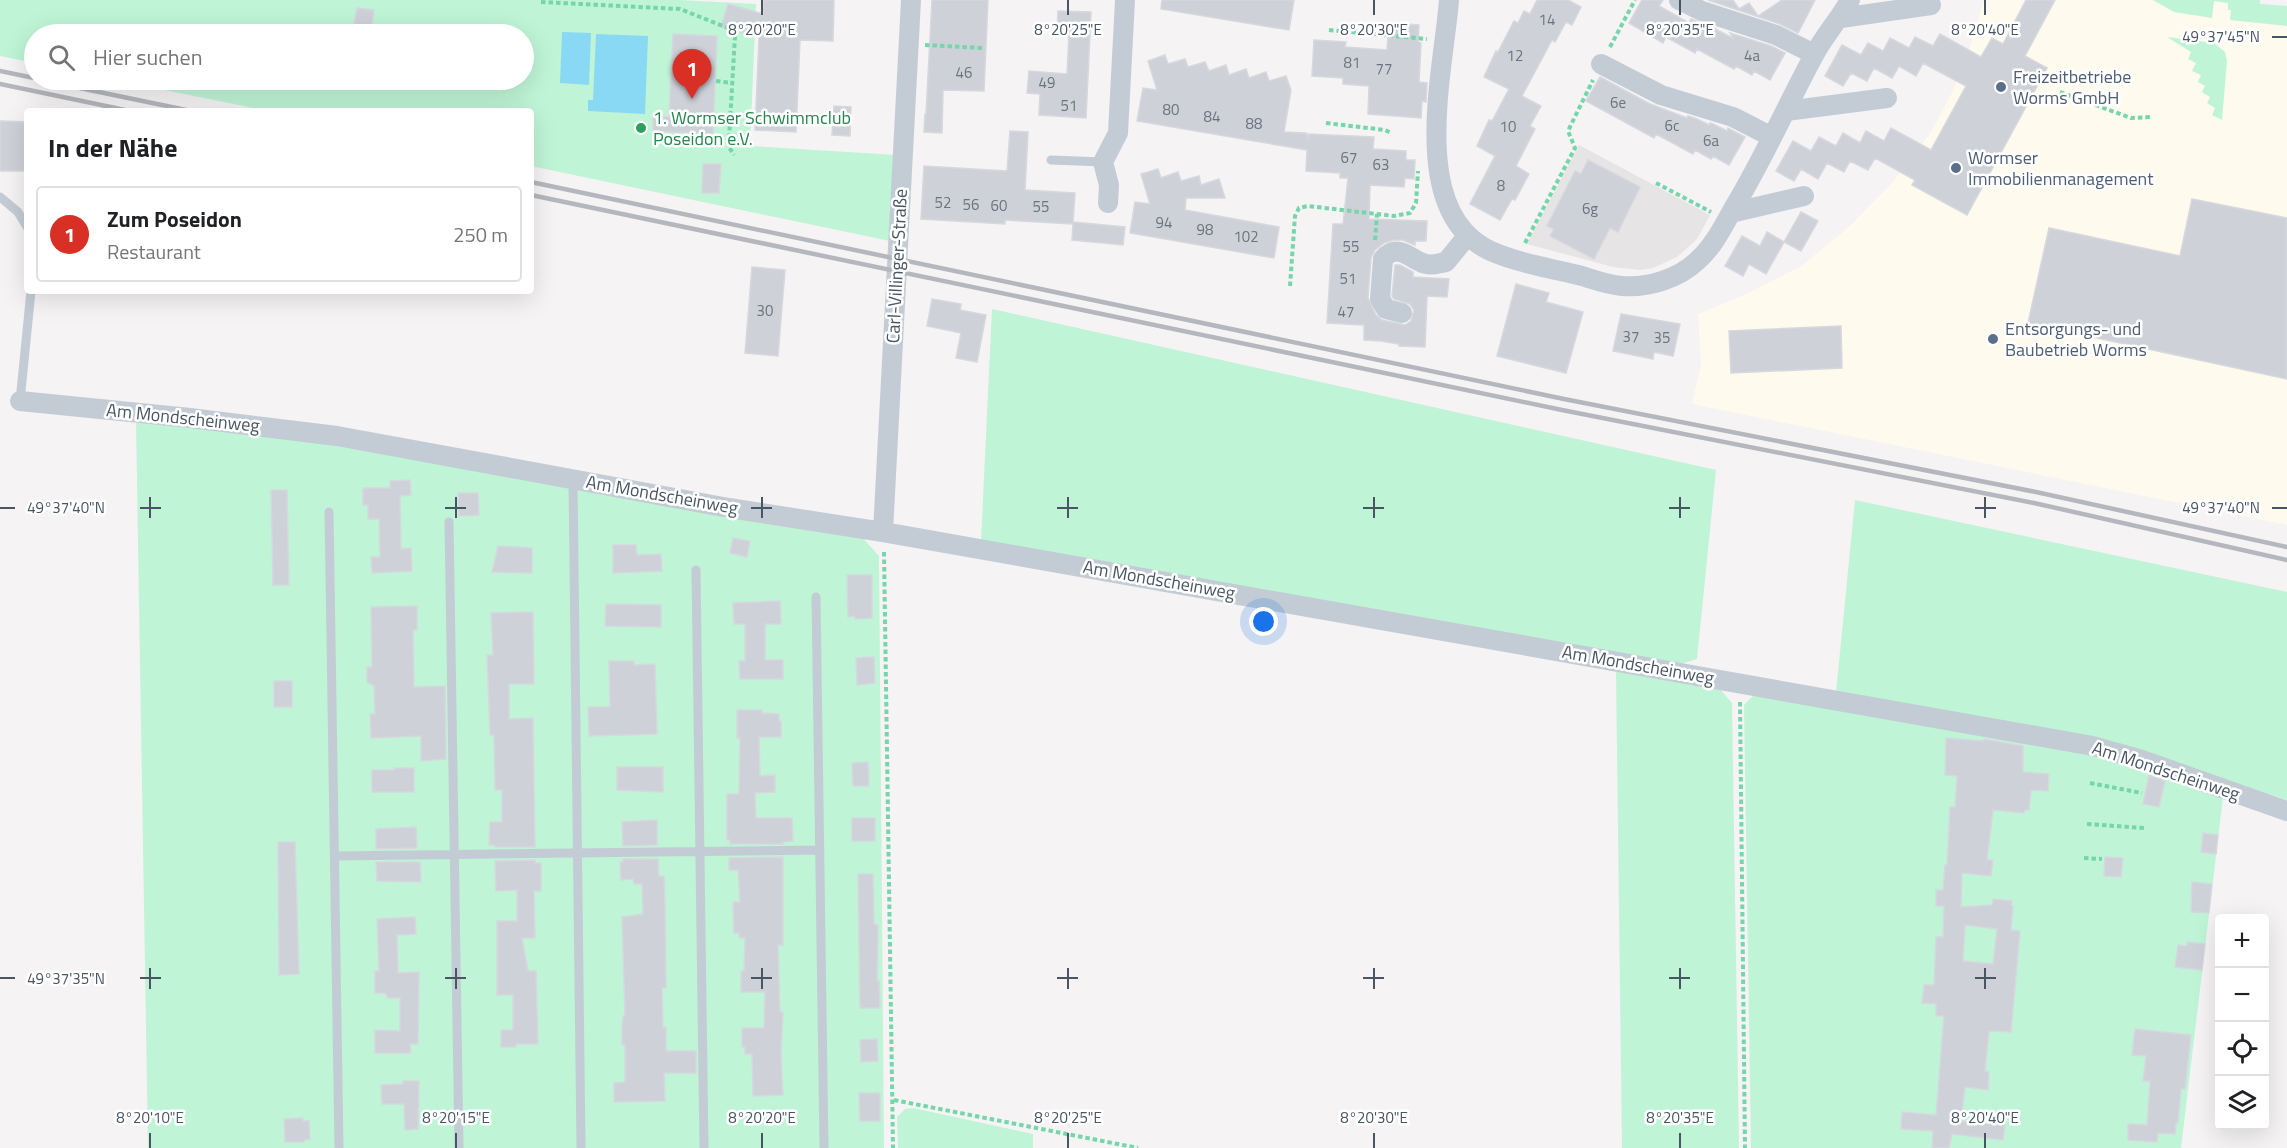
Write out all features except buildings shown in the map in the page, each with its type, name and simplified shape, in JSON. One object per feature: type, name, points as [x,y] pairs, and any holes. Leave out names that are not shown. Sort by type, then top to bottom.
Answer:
[{"type":"street","name":"Carl-Villinger-Straße","points":[[883,532],[898,165],[910,45],[911,0]]},
{"type":"street","points":[[1108,203],[1109,185],[1103,162],[1118,132],[1125,0]]},
{"type":"street","points":[[1449,0],[1446,40],[1440,62],[1436,138],[1437,164],[1449,208],[1468,235],[1483,248],[1622,286],[1665,280],[1683,272],[1710,247],[1729,217],[1814,54],[1845,9],[1931,5]]},
{"type":"street","points":[[1679,0],[1702,11],[1776,35],[1814,54]]},
{"type":"street","points":[[1601,64],[1661,95],[1733,117],[1772,136]]},
{"type":"street","points":[[1786,111],[1887,98]]},
{"type":"street","points":[[1729,217],[1804,196]]},
{"type":"street","points":[[1402,313],[1386,309],[1380,299],[1383,259],[1387,254],[1397,252],[1408,254],[1426,264],[1446,262],[1468,235]]},
{"type":"street","name":"Am Mondscheinweg","points":[[20,401],[292,430],[1739,683],[2108,750],[2287,812]]},
{"type":"lane","points":[[1051,160],[1103,162]]},
{"type":"lane","points":[[0,197],[18,212],[24,222]]},
{"type":"lane","points":[[20,401],[31,294]]},
{"type":"lane","points":[[573,480],[581,1148]]},
{"type":"lane","points":[[329,512],[339,1148]]},
{"type":"lane","points":[[449,522],[459,1148]]},
{"type":"lane","points":[[696,570],[704,1148]]},
{"type":"lane","points":[[816,597],[824,1148]]},
{"type":"lane","points":[[335,856],[820,850]]},
{"type":"path","points":[[1517,259],[1575,148],[1568,131],[1635,0]]},
{"type":"path","points":[[541,2],[675,8],[733,30],[735,36],[729,147],[734,155]]},
{"type":"path","points":[[1329,30],[1446,40]]},
{"type":"path","points":[[910,45],[984,48]]},
{"type":"path","points":[[716,81],[733,83]]},
{"type":"path","points":[[2060,92],[2131,118],[2150,117]]},
{"type":"path","points":[[1326,123],[1391,132]]},
{"type":"path","points":[[1290,286],[1295,216],[1299,208],[1308,206],[1394,216],[1410,213],[1416,203],[1418,163]]},
{"type":"path","points":[[1656,183],[1729,217]]},
{"type":"path","points":[[883,532],[893,1148]]},
{"type":"path","points":[[1739,683],[1745,1148]]},
{"type":"path","points":[[2090,783],[2142,793]]},
{"type":"path","points":[[2087,824],[2144,828]]},
{"type":"path","points":[[2084,858],[2102,859]]},
{"type":"path","points":[[894,1100],[1138,1148]]},
{"type":"shaded area","name":"Entsorgungs- und Baubetrieb Worms","points":[[1984,0],[2260,0],[2259,12],[2287,15],[2287,525],[1692,404],[1701,364],[1698,314],[1746,294],[1801,266],[1849,227],[1890,185],[1929,135],[1951,95],[1968,53]]},
{"type":"shaded area","points":[[1579,145],[1710,215],[1697,239],[1677,257],[1653,268],[1640,270],[1613,267],[1527,244]]},
{"type":"green space","name":"1. Wormser Schwimmclub Poseidon e.V.","points":[[0,0],[679,0],[756,4],[750,146],[896,155],[890,241],[534,167],[534,108],[253,108],[164,90],[534,90],[534,24],[24,24],[24,61],[0,56]]},
{"type":"green space","points":[[2153,0],[2260,0],[2260,4],[2287,6],[2287,26],[2230,20],[2231,10],[2228,10],[2228,3],[2214,1],[2212,18],[2174,12]]},
{"type":"green space","points":[[2167,37],[2214,43],[2225,52],[2227,61],[2222,120],[2212,115],[2215,108],[2207,103],[2210,97],[2202,92],[2205,86],[2198,82],[2201,75],[2192,71],[2196,63],[2188,59],[2191,52]]},
{"type":"green space","points":[[992,309],[1716,470],[1697,659],[1678,665],[981,541]]},
{"type":"green space","points":[[136,421],[278,435],[861,536],[879,556],[884,1148],[148,1148]]},
{"type":"green space","points":[[1855,500],[2287,592],[2287,800],[2128,748],[1836,693]]},
{"type":"green space","points":[[1616,670],[1719,688],[1732,703],[1739,1148],[1622,1148]]},
{"type":"green space","points":[[1755,694],[2095,755],[2223,797],[2181,1148],[1751,1148],[1744,705]]},
{"type":"green space","points":[[913,1108],[1033,1134],[1033,1148],[898,1148],[897,1117],[905,1109]]},
{"type":"water","points":[[562,32],[591,33],[589,85],[560,83]]},
{"type":"water","points":[[596,34],[648,36],[645,114],[588,111],[588,100],[593,100]]},
{"type":"railway","points":[[0,71],[24,76]]},
{"type":"railway","points":[[0,84],[24,89]]},
{"type":"railway","points":[[29,90],[116,108]]},
{"type":"railway","points":[[89,90],[176,108]]},
{"type":"railway","points":[[534,183],[1564,399],[2036,492],[2287,547]]},
{"type":"railway","points":[[534,196],[1562,410],[2034,503],[2287,560]]},
{"type":"place","name":"Freizeitbetriebe Worms GmbH","points":[[2001,87]]},
{"type":"place","name":"Zum Poseidon","points":[[692,99]]},
{"type":"place","name":"1. Wormser Schwimmclub Poseidon e.V.","points":[[641,128]]},
{"type":"place","name":"Wormser Immobilienmanagement","points":[[1956,168]]},
{"type":"place","name":"Entsorgungs- und Baubetrieb Worms","points":[[1993,339]]}]
